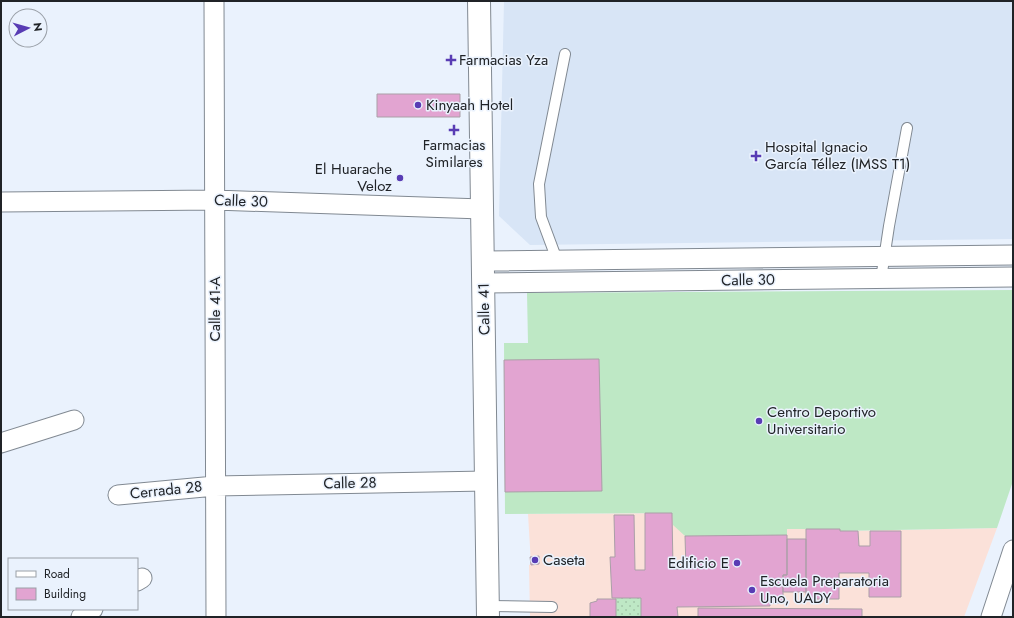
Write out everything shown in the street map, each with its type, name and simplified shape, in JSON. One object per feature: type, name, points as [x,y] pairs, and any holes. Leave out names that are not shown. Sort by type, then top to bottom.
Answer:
[{"type":"street","name":"Calle 41-A","points":[[214,1],[216,617]]},
{"type":"street","name":"Calle 41","points":[[479,1],[488,611]]},
{"type":"street","name":"Calle 30","points":[[1,202],[215,200],[482,209]]},
{"type":"street","name":"Calle 30","points":[[484,261],[1013,255]]},
{"type":"street","name":"Calle 30","points":[[483,283],[1013,277]]},
{"type":"street","points":[[1,443],[74,420]]},
{"type":"street","name":"Calle 28","points":[[215,486],[486,481]]},
{"type":"street","name":"Cerrada 28","points":[[118,495],[215,486]]},
{"type":"street","points":[[991,617],[1013,550]]},
{"type":"street","points":[[81,617],[92,610]]},
{"type":"lane","points":[[557,260],[541,217],[539,184],[565,54]]},
{"type":"lane","points":[[881,279],[907,128]]},
{"type":"lane","points":[[488,611],[552,607]]},
{"type":"shaded area","name":"Hospital Ignacio García Téllez (IMSS T1)","points":[[504,1],[1013,1],[1013,239],[530,245],[499,216]]},
{"type":"shaded area","name":"Escuela Preparatoria Uno, UADY","points":[[672,513],[787,535],[787,529],[840,529],[840,531],[997,528],[964,617],[530,617],[529,565],[531,564],[528,514]]},
{"type":"green space","name":"Centro Deportivo Universitario","points":[[1013,290],[1013,481],[997,528],[840,531],[840,529],[787,529],[787,535],[685,536],[673,525],[672,513],[505,514],[504,343],[528,343],[527,293]]},
{"type":"green space","points":[[615,598],[641,598],[641,617],[616,617]]},
{"type":"building","name":"Kinyaah Hotel","points":[[377,94],[460,94],[460,117],[377,117]]},
{"type":"building","points":[[599,359],[602,491],[505,492],[504,360]]},
{"type":"building","name":"Edificio E","points":[[645,513],[672,513],[673,569],[686,569],[685,536],[787,535],[787,575],[783,575],[783,603],[770,603],[770,606],[677,607],[678,617],[641,617],[641,598],[612,598],[610,557],[615,557],[614,515],[634,515],[635,570],[645,570]]},
{"type":"building","points":[[806,529],[840,529],[840,531],[858,531],[859,546],[870,546],[870,531],[901,531],[901,597],[869,597],[869,573],[839,573],[839,599],[806,599]]},
{"type":"building","points":[[787,539],[806,539],[806,592],[783,592],[783,575],[787,575]]},
{"type":"building","name":"Caseta","points":[[539,556],[539,564],[531,565],[530,557]]},
{"type":"building","points":[[597,599],[616,599],[616,617],[590,617],[590,603],[597,601]]},
{"type":"building","points":[[698,608],[862,609],[862,617],[698,617]]},
{"type":"place","name":"Farmacias Yza","points":[[451,60]]},
{"type":"place","name":"Kinyaah Hotel","points":[[418,105]]},
{"type":"place","name":"Farmacias Similares","points":[[454,130]]},
{"type":"place","name":"Hospital Ignacio García Téllez (IMSS T1)","points":[[756,156]]},
{"type":"place","name":"El Huarache Veloz","points":[[400,178]]},
{"type":"place","name":"Centro Deportivo Universitario","points":[[759,421]]},
{"type":"place","name":"Caseta","points":[[535,560]]},
{"type":"place","name":"Edificio E","points":[[737,563]]},
{"type":"place","name":"Escuela Preparatoria Uno, UADY","points":[[752,590]]}]
